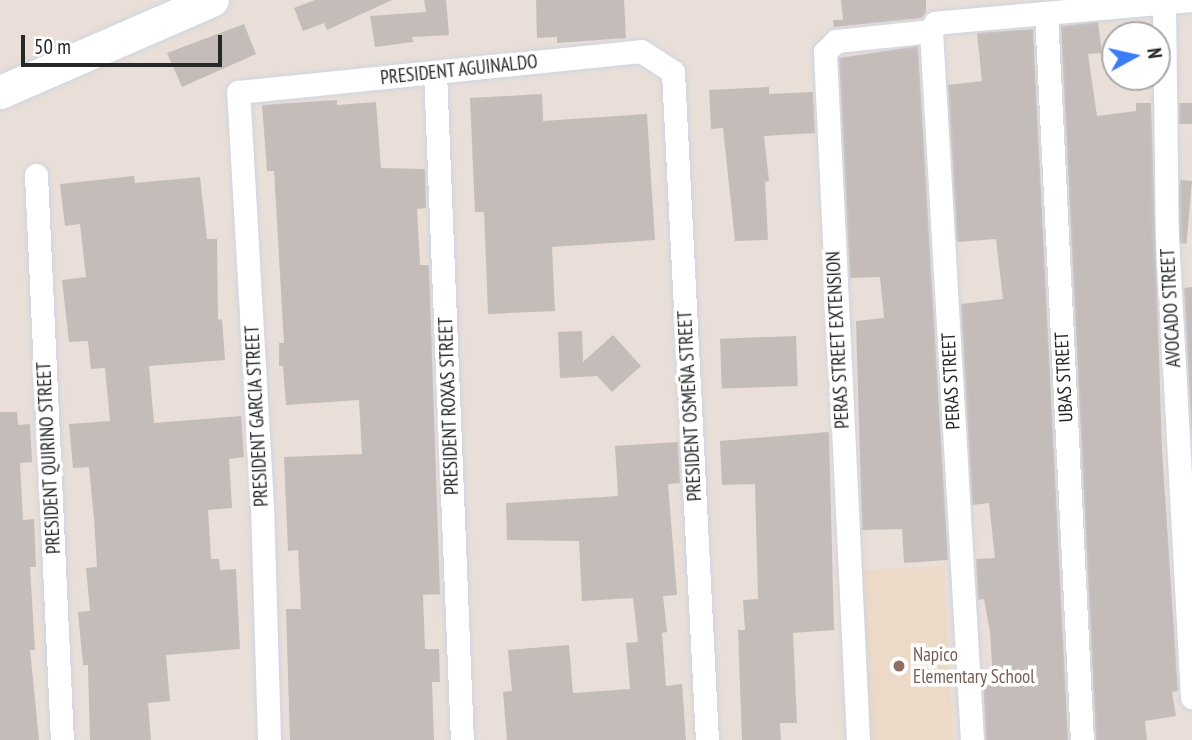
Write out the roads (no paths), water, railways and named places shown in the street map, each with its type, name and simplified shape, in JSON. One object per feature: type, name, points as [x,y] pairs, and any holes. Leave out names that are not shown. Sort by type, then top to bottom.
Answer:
[{"type":"main road","points":[[0,92],[212,0]]},
{"type":"street","name":"PERAS STREET EXTENSION","points":[[858,740],[825,52],[836,41],[933,27],[1046,13],[1192,0]]},
{"type":"street","name":"AVOCADO STREET","points":[[1164,3],[1167,236],[1192,697]]},
{"type":"street","name":"UBAS STREET","points":[[1046,13],[1082,740]]},
{"type":"street","name":"PERAS STREET","points":[[933,27],[972,740]]},
{"type":"street","name":"PRESIDENT AGUINALDO","points":[[238,92],[641,51],[673,72]]},
{"type":"street","name":"PRESIDENT ROXAS STREET","points":[[435,72],[462,740]]},
{"type":"street","name":"PRESIDENT OSMEÑA STREET","points":[[673,72],[707,740]]},
{"type":"street","name":"PRESIDENT GARCIA STREET","points":[[238,92],[262,505],[269,740]]},
{"type":"street","name":"PRESIDENT QUIRINO STREET","points":[[36,175],[62,740]]},
{"type":"place","name":"Napico Elementary School","points":[[899,666]]}]
